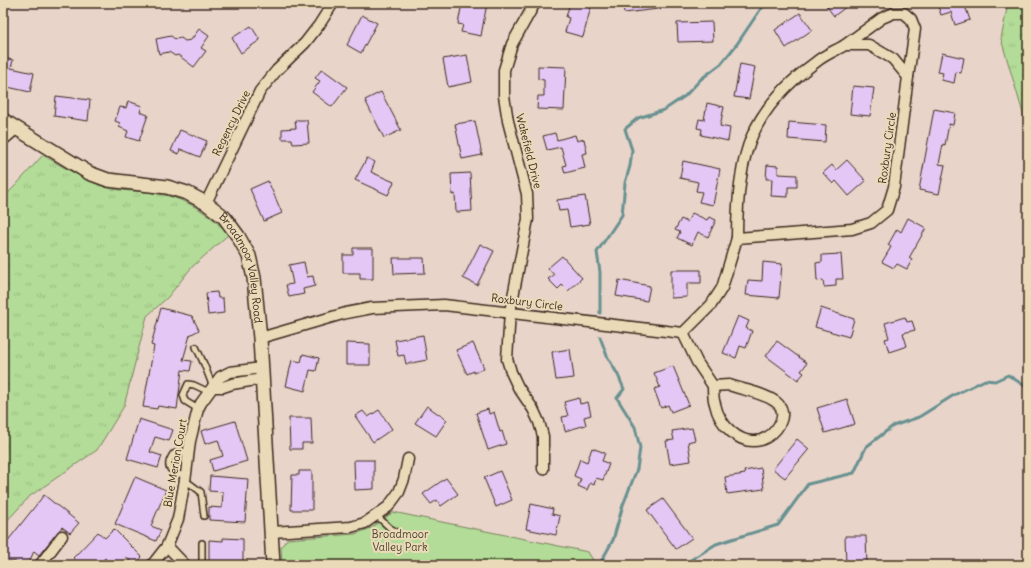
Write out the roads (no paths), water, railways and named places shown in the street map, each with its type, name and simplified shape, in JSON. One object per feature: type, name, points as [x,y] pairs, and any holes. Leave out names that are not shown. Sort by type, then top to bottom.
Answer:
[{"type":"street","name":"Regency Drive","points":[[206,203],[260,91],[277,70],[310,37],[333,3]]},
{"type":"street","name":"Wakefield Drive","points":[[535,3],[512,44],[504,70],[504,96],[508,121],[528,200],[528,219],[510,312],[508,359],[511,372],[518,387],[540,422],[543,436],[543,469]]},
{"type":"street","name":"Roxbury Circle","points":[[260,338],[346,313],[372,308],[444,304],[683,333],[711,305],[722,288],[737,238],[737,206],[745,158],[752,135],[764,114],[784,89],[816,61],[845,45],[882,18],[894,13],[904,13],[911,19],[915,29],[894,187],[886,210],[871,223],[852,229],[737,238]]},
{"type":"street","name":"Roxbury Circle","points":[[845,45],[869,45],[893,59],[908,77]]},
{"type":"street","name":"Broadmoor Valley Road","points":[[3,120],[89,173],[102,178],[126,183],[167,187],[187,193],[206,203],[224,217],[238,236],[249,256],[254,278],[260,338],[274,565]]},
{"type":"street","points":[[3,140],[16,129]]},
{"type":"street","points":[[683,333],[697,362],[713,386],[715,405],[726,428],[735,435],[748,440],[761,440],[773,433],[781,424],[783,414],[777,403],[768,398],[730,385],[713,386]]},
{"type":"street","points":[[211,390],[262,374]]},
{"type":"street","name":"Blue Merion Court","points":[[152,565],[167,546],[178,518],[191,436],[201,403],[211,390]]},
{"type":"street","points":[[272,532],[351,527],[365,523],[388,507],[399,492],[404,479],[408,458]]},
{"type":"street","points":[[40,565],[62,536]]},
{"type":"street","points":[[167,546],[185,565]]},
{"type":"lane","points":[[196,347],[204,364],[211,390]]},
{"type":"lane","points":[[198,410],[185,401],[183,395],[188,384],[211,390]]},
{"type":"lane","points":[[188,452],[173,454],[169,459],[170,471],[185,478],[201,492],[204,516]]},
{"type":"lane","points":[[377,516],[390,528],[397,532]]},
{"type":"lane","points":[[202,543],[202,565]]},
{"type":"waterway","points":[[600,313],[600,272],[597,252],[622,215],[625,183],[630,166],[632,150],[625,129],[638,118],[664,110],[685,96],[701,79],[721,64],[737,44],[760,10],[767,3]]},
{"type":"waterway","points":[[600,337],[607,356],[624,389],[617,398],[635,427],[640,448],[637,469],[623,505],[613,540],[602,560],[602,565]]},
{"type":"waterway","points":[[683,565],[716,544],[778,525],[808,484],[854,473],[866,447],[893,426],[919,417],[954,395],[985,380],[995,381],[1008,375],[1025,386],[1028,384]]},
{"type":"park label","name":"Broadmoor Valley Park","points":[[400,540]]}]
